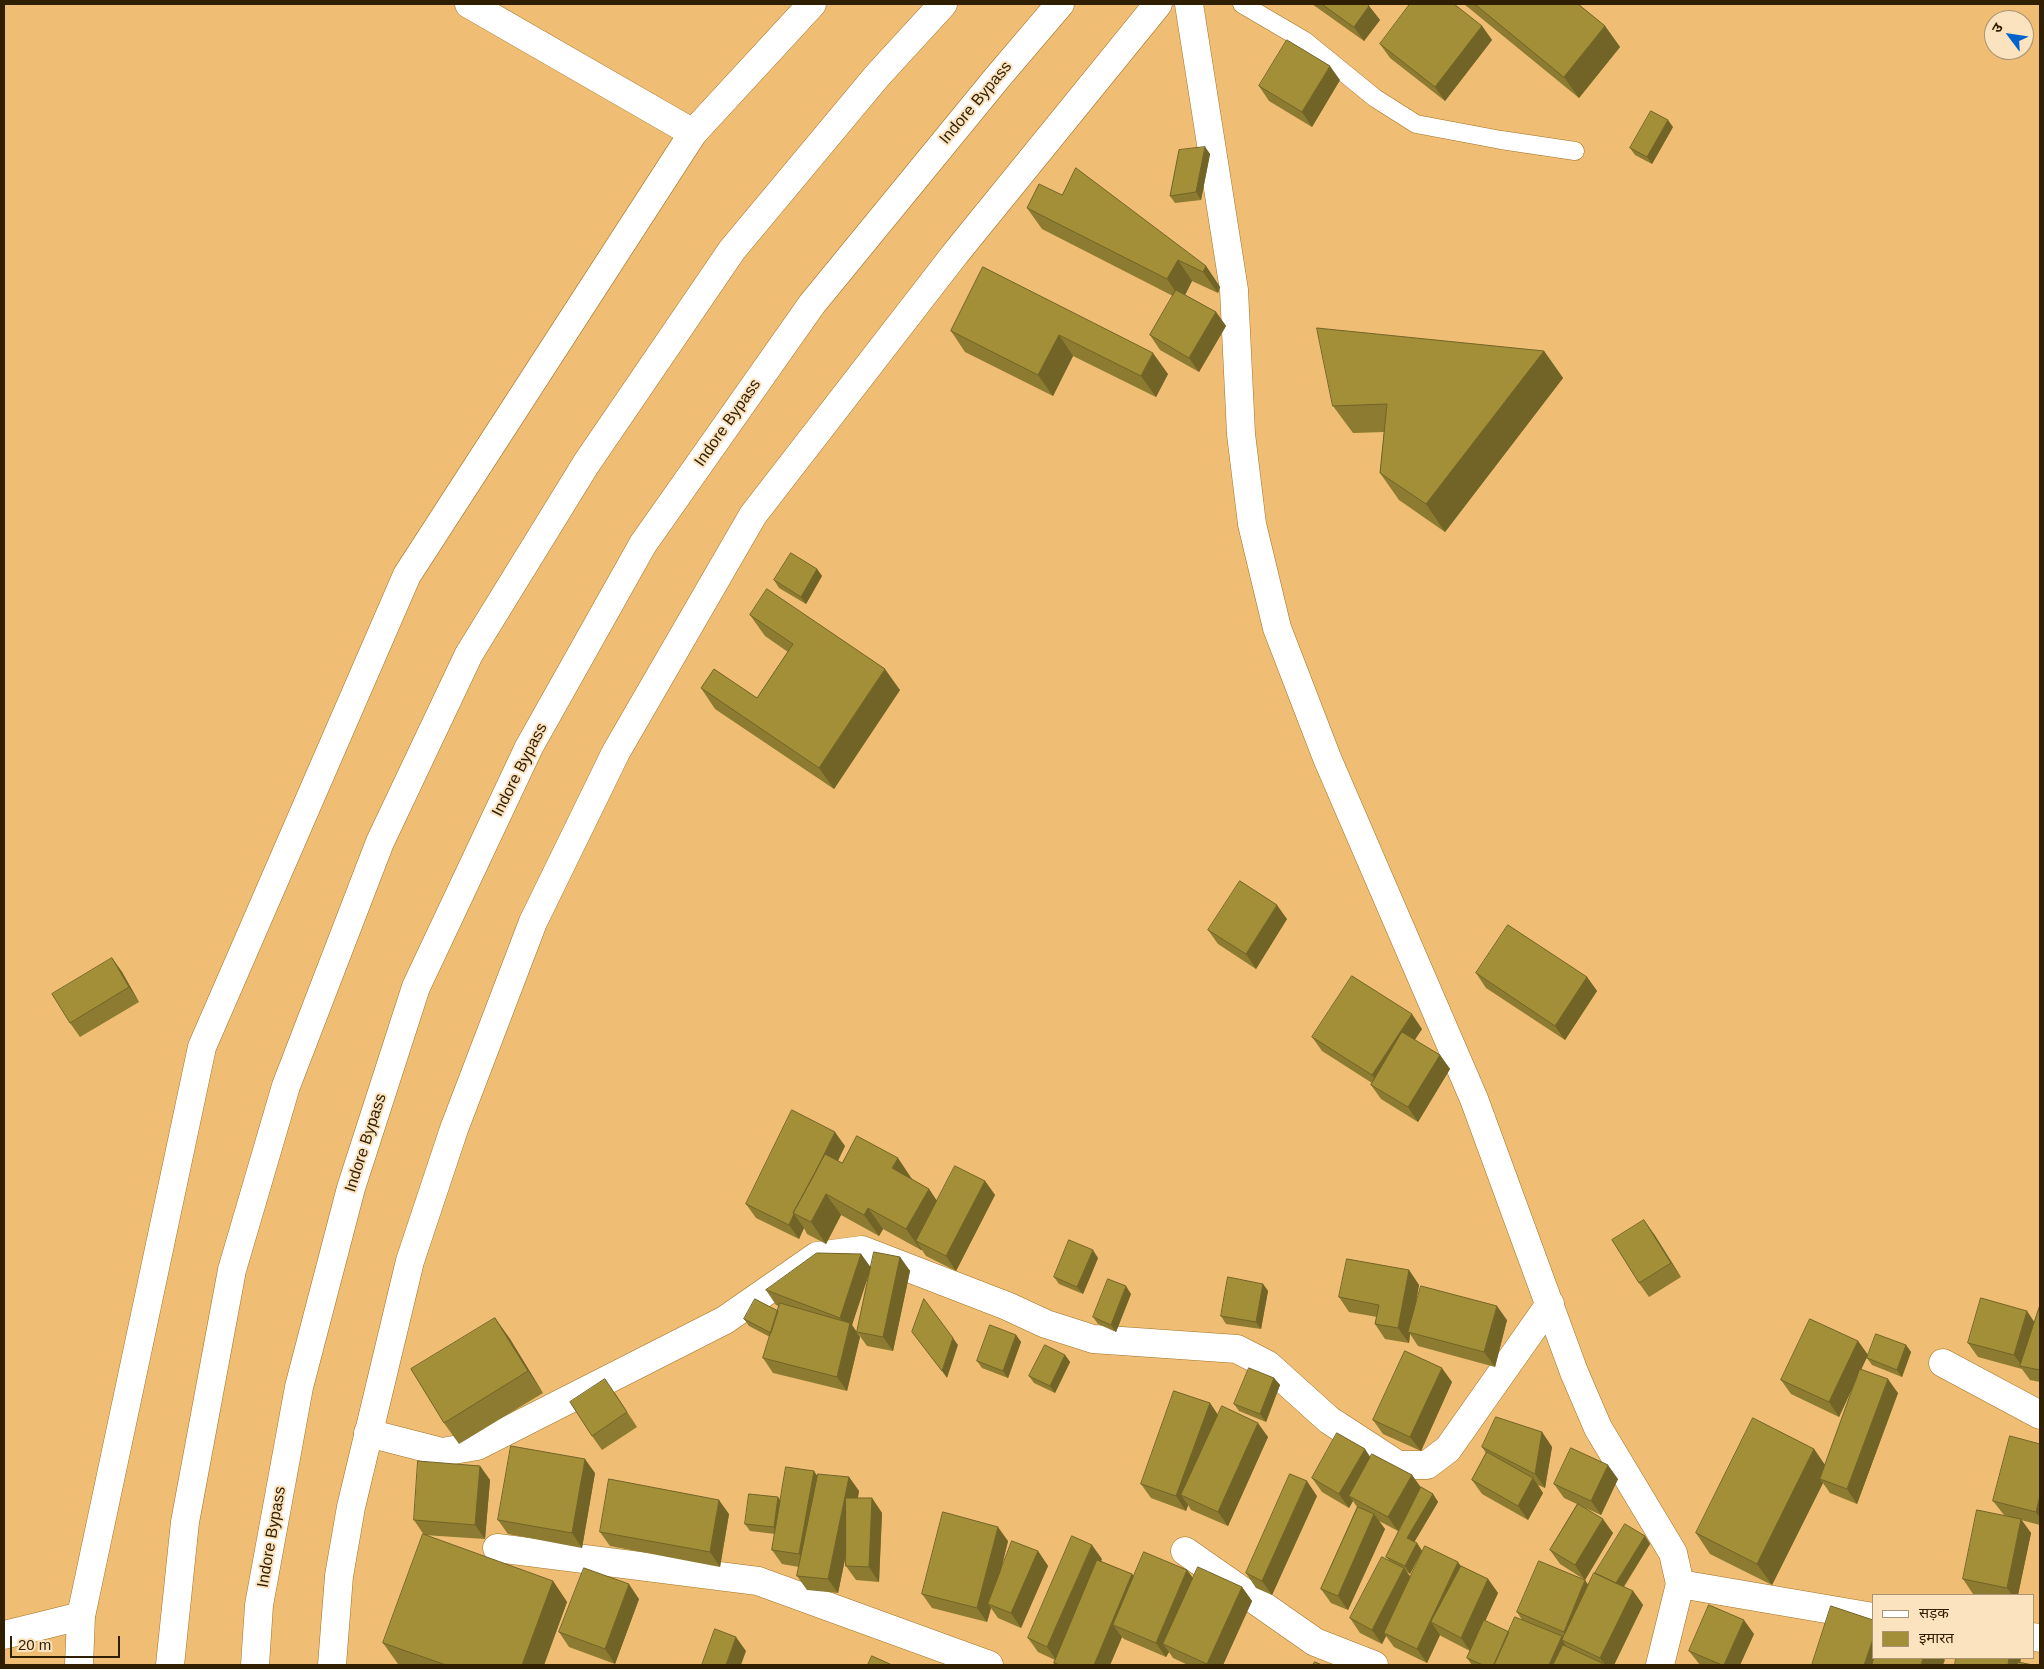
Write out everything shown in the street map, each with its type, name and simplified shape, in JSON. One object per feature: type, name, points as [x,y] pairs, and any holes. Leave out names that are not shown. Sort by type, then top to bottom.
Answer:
[{"type":"main road","points":[[468,4],[693,133]]},
{"type":"main road","points":[[79,1665],[81,1616],[202,1047],[407,576],[693,133],[812,4]]},
{"type":"main road","points":[[170,1665],[185,1522],[232,1270],[286,1086],[380,842],[469,654],[586,464],[732,250],[877,76],[943,4]]},
{"type":"main road","name":"Indore Bypass","points":[[255,1665],[259,1605],[299,1387],[351,1188],[416,987],[530,747],[643,544],[812,304],[1060,4]]},
{"type":"main road","points":[[332,1665],[339,1576],[351,1507],[410,1260],[454,1129],[533,922],[616,752],[753,515],[962,247],[1158,4]]},
{"type":"main road","points":[[1189,4],[1234,290],[1241,434],[1252,524],[1277,628],[1327,758],[1474,1099],[1574,1372],[1598,1428],[1673,1553],[1680,1584],[1660,1665]]},
{"type":"main road","points":[[368,1433],[442,1452],[476,1446],[725,1320],[817,1256],[862,1250],[1007,1306],[1046,1324],[1093,1339],[1237,1349],[1268,1365],[1329,1420],[1398,1464],[1427,1465],[1448,1449],[1550,1304]]},
{"type":"main road","points":[[1943,1363],[2040,1415]]},
{"type":"main road","points":[[497,1548],[758,1581],[989,1665]]},
{"type":"main road","points":[[1185,1551],[1315,1642],[1374,1665]]},
{"type":"main road","points":[[1680,1584],[1872,1617]]},
{"type":"main road","points":[[4,1636],[81,1616]]},
{"type":"lane","points":[[1242,4],[1305,41],[1375,98],[1416,124],[1501,140],[1576,151]]},
{"type":"building","points":[[1322,4],[1367,4],[1369,6],[1354,27]]},
{"type":"building","points":[[1410,4],[1454,4],[1482,26],[1435,87],[1380,44]]},
{"type":"building","points":[[1475,4],[1578,4],[1605,26],[1564,77]]},
{"type":"building","points":[[1287,40],[1330,66],[1302,112],[1259,86]]},
{"type":"building","points":[[1651,111],[1668,120],[1647,157],[1630,148]]},
{"type":"building","points":[[1205,147],[1196,192],[1170,196],[1179,150]]},
{"type":"building","points":[[1076,168],[1206,266],[1203,272],[1178,260],[1167,279],[1027,208],[1039,184],[1062,195]]},
{"type":"building","points":[[983,267],[1153,353],[1141,376],[1059,335],[1038,375],[951,331]]},
{"type":"building","points":[[1176,290],[1216,312],[1189,358],[1150,335]]},
{"type":"building","points":[[1317,328],[1544,351],[1426,504],[1380,473],[1387,404],[1333,406]]},
{"type":"building","points":[[791,553],[817,569],[801,597],[774,580]]},
{"type":"building","points":[[767,589],[885,669],[819,768],[701,688],[714,669],[757,698],[793,644],[750,615]]},
{"type":"building","points":[[1240,881],[1277,905],[1246,954],[1208,930]]},
{"type":"building","points":[[1508,925],[1587,977],[1555,1026],[1476,973]]},
{"type":"building","points":[[112,958],[129,987],[70,1023],[52,994]]},
{"type":"building","points":[[1352,976],[1412,1014],[1372,1075],[1312,1037]]},
{"type":"building","points":[[1402,1032],[1440,1055],[1408,1107],[1371,1085]]},
{"type":"building","points":[[792,1110],[835,1132],[793,1213],[789,1225],[746,1204]]},
{"type":"building","points":[[857,1136],[898,1158],[892,1168],[929,1189],[906,1229],[868,1208],[864,1215],[826,1194],[811,1222],[793,1213],[825,1154],[842,1163]]},
{"type":"building","points":[[955,1166],[985,1181],[946,1256],[916,1241]]},
{"type":"building","points":[[1644,1220],[1671,1263],[1639,1283],[1612,1240]]},
{"type":"building","points":[[1069,1240],[1093,1250],[1077,1287],[1054,1277]]},
{"type":"building","points":[[874,1252],[900,1257],[883,1337],[857,1332]]},
{"type":"building","points":[[817,1253],[861,1254],[840,1318],[766,1290]]},
{"type":"building","points":[[1347,1259],[1409,1270],[1398,1328],[1375,1324],[1379,1305],[1339,1297]]},
{"type":"building","points":[[1228,1277],[1263,1284],[1256,1322],[1221,1316]]},
{"type":"building","points":[[1108,1279],[1126,1286],[1111,1325],[1093,1317]]},
{"type":"building","points":[[1421,1286],[1497,1306],[1484,1352],[1408,1332]]},
{"type":"building","points":[[1981,1298],[2027,1311],[2014,1355],[1968,1343]]},
{"type":"building","points":[[755,1299],[778,1311],[771,1333],[744,1319]]},
{"type":"building","points":[[924,1299],[953,1338],[942,1371],[912,1332]]},
{"type":"building","points":[[780,1303],[850,1323],[837,1377],[763,1358]]},
{"type":"building","points":[[2040,1305],[2040,1370],[2020,1366]]},
{"type":"building","points":[[495,1318],[528,1371],[444,1423],[411,1369]]},
{"type":"building","points":[[1810,1319],[1858,1341],[1829,1402],[1781,1380]]},
{"type":"building","points":[[990,1325],[1016,1335],[1003,1371],[977,1361]]},
{"type":"building","points":[[1876,1334],[1906,1345],[1897,1370],[1867,1358]]},
{"type":"building","points":[[1045,1345],[1065,1355],[1050,1386],[1029,1376]]},
{"type":"building","points":[[1405,1351],[1442,1368],[1410,1437],[1373,1420]]},
{"type":"building","points":[[1249,1368],[1274,1378],[1260,1414],[1234,1404]]},
{"type":"building","points":[[1860,1369],[1888,1379],[1847,1489],[1820,1479]]},
{"type":"building","points":[[605,1379],[627,1412],[592,1436],[570,1402]]},
{"type":"building","points":[[1174,1391],[1210,1403],[1176,1496],[1141,1484]]},
{"type":"building","points":[[1222,1406],[1258,1423],[1218,1512],[1181,1495]]},
{"type":"building","points":[[1496,1417],[1542,1432],[1535,1474],[1482,1447]]},
{"type":"building","points":[[1753,1418],[1814,1449],[1757,1564],[1696,1533]]},
{"type":"building","points":[[1337,1433],[1365,1449],[1339,1494],[1312,1478]]},
{"type":"building","points":[[2010,1436],[2040,1444],[2040,1496],[2036,1512],[1993,1501]]},
{"type":"building","points":[[511,1446],[585,1459],[572,1533],[498,1520]]},
{"type":"building","points":[[1571,1448],[1608,1465],[1591,1501],[1554,1484]]},
{"type":"building","points":[[1487,1452],[1533,1478],[1518,1506],[1472,1480]]},
{"type":"building","points":[[1372,1454],[1412,1475],[1388,1517],[1349,1496]]},
{"type":"building","points":[[418,1461],[480,1466],[475,1525],[414,1520]]},
{"type":"building","points":[[786,1467],[814,1471],[799,1554],[772,1550]]},
{"type":"building","points":[[818,1474],[849,1477],[828,1579],[797,1576]]},
{"type":"building","points":[[1290,1474],[1307,1481],[1262,1581],[1246,1573]]},
{"type":"building","points":[[609,1479],[719,1500],[710,1552],[600,1532]]},
{"type":"building","points":[[1421,1487],[1433,1494],[1407,1538],[1417,1543],[1405,1566],[1386,1557]]},
{"type":"building","points":[[749,1494],[778,1497],[774,1527],[745,1524]]},
{"type":"building","points":[[846,1498],[872,1498],[869,1567],[846,1566]]},
{"type":"building","points":[[1578,1504],[1603,1519],[1575,1565],[1550,1550]]},
{"type":"building","points":[[1358,1507],[1374,1514],[1338,1596],[1321,1589]]},
{"type":"building","points":[[1977,1510],[2021,1519],[2007,1588],[1963,1579]]},
{"type":"building","points":[[943,1512],[998,1527],[977,1608],[922,1594]]},
{"type":"building","points":[[1625,1524],[1645,1536],[1616,1583],[1595,1573]]},
{"type":"building","points":[[423,1534],[553,1581],[522,1665],[446,1665],[383,1643]]},
{"type":"building","points":[[1072,1536],[1092,1545],[1047,1647],[1028,1638]]},
{"type":"building","points":[[1012,1541],[1038,1551],[1011,1613],[988,1604]]},
{"type":"building","points":[[1425,1546],[1458,1562],[1417,1649],[1384,1633]]},
{"type":"building","points":[[1144,1552],[1187,1570],[1156,1643],[1113,1625]]},
{"type":"building","points":[[1382,1557],[1404,1568],[1372,1630],[1350,1618]]},
{"type":"building","points":[[1097,1560],[1132,1574],[1094,1665],[1060,1665],[1054,1663]]},
{"type":"building","points":[[1539,1561],[1585,1580],[1564,1632],[1517,1612]]},
{"type":"building","points":[[1461,1566],[1488,1579],[1461,1638],[1431,1622]]},
{"type":"building","points":[[1198,1567],[1242,1587],[1207,1664],[1163,1644]]},
{"type":"building","points":[[584,1568],[629,1584],[605,1649],[559,1632]]},
{"type":"building","points":[[1594,1573],[1633,1591],[1600,1658],[1562,1640]]},
{"type":"building","points":[[1709,1605],[1744,1620],[1724,1665],[1689,1651]]},
{"type":"building","points":[[1831,1606],[1872,1620],[1872,1642],[1864,1665],[1812,1665]]},
{"type":"building","points":[[1515,1617],[1562,1636],[1549,1665],[1494,1665]]},
{"type":"building","points":[[1484,1620],[1509,1632],[1494,1665],[1483,1665],[1467,1658]]},
{"type":"building","points":[[715,1629],[736,1637],[726,1665],[702,1665]]},
{"type":"building","points":[[1563,1645],[1602,1663],[1601,1665],[1553,1665]]},
{"type":"building","points":[[872,1656],[892,1665],[868,1665]]},
{"type":"building","points":[[1874,1659],[1923,1659],[1921,1665],[1872,1665]]},
{"type":"building","points":[[1956,1659],[2009,1659],[2008,1665],[1955,1665]]},
{"type":"building","points":[[2018,1662],[2033,1665],[2017,1665]]}]
